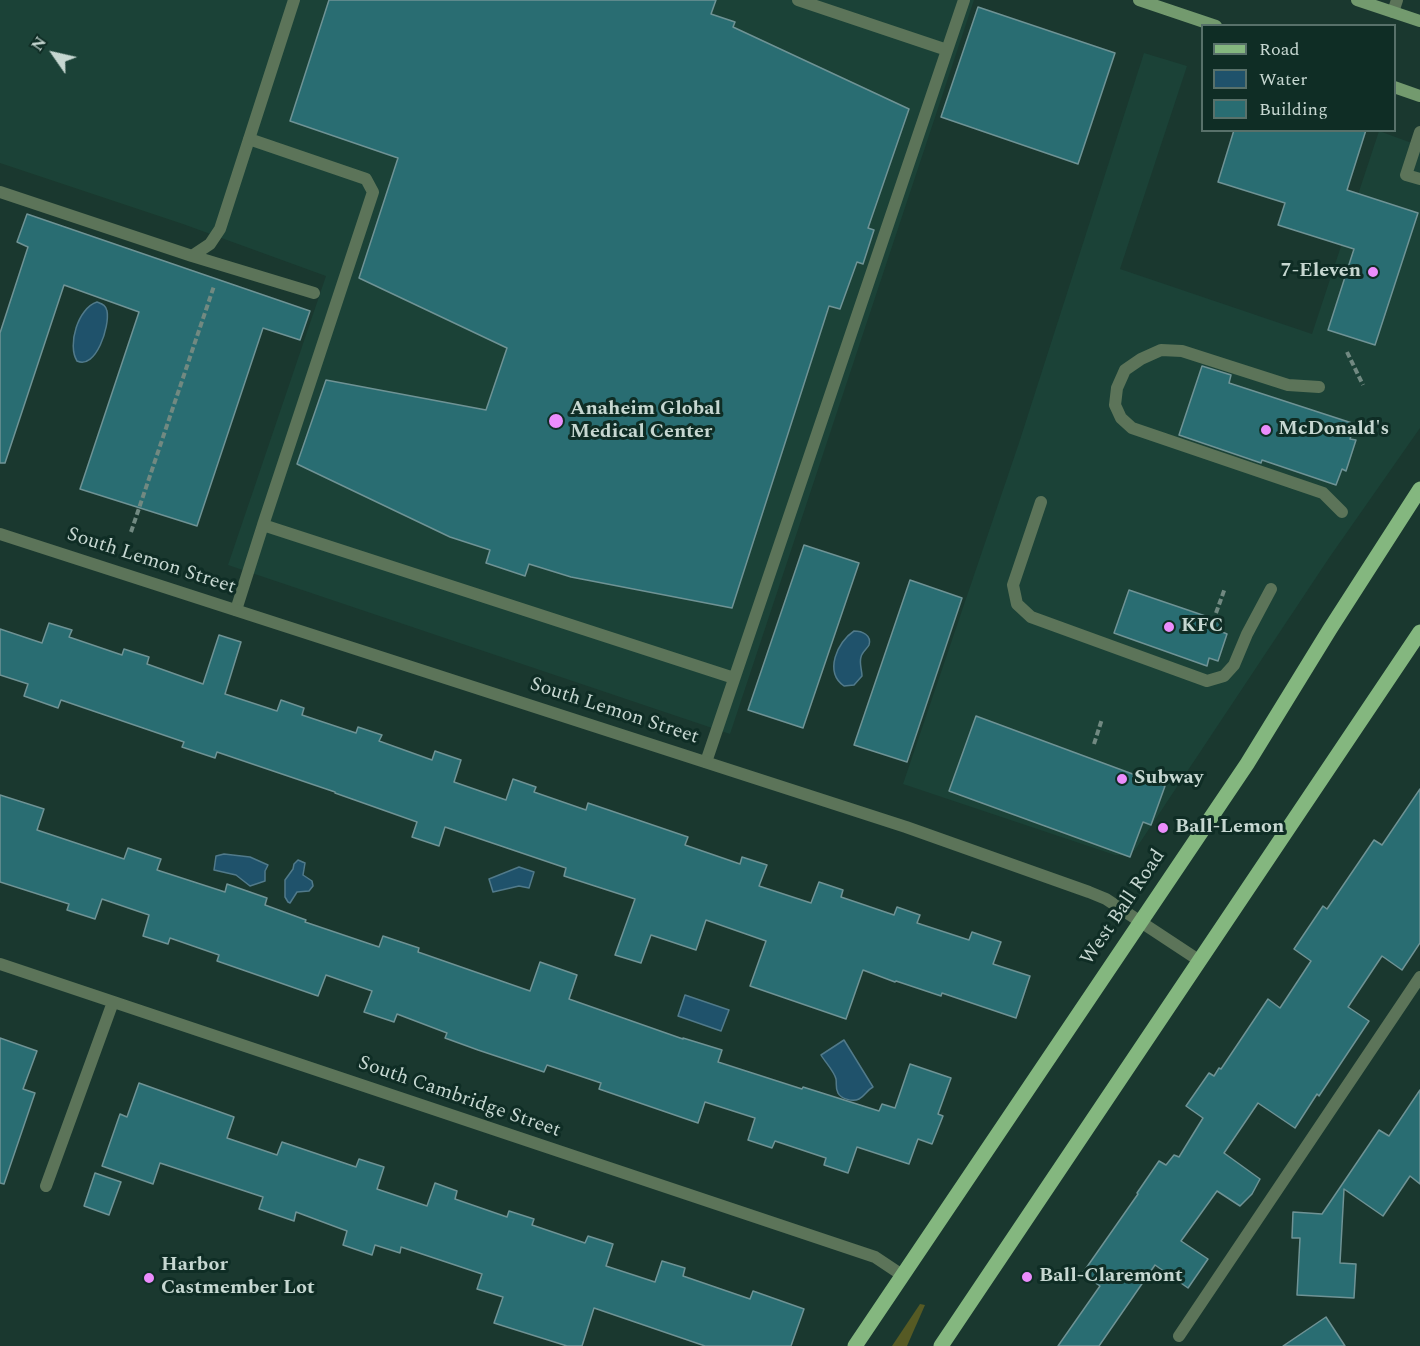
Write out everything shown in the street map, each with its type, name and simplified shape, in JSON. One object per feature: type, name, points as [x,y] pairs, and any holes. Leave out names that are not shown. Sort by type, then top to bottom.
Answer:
[{"type":"main road","points":[[1139,0],[1210,24]]},
{"type":"main road","points":[[1357,0],[1395,6],[1420,21]]},
{"type":"main road","points":[[1396,87],[1420,96]]},
{"type":"main road","name":"West Ball Road","points":[[855,1346],[1247,764],[1330,628],[1420,489]]},
{"type":"main road","points":[[941,1346],[1420,632]]},
{"type":"street","points":[[192,256],[210,244],[220,229],[294,0]]},
{"type":"street","points":[[798,0],[947,50]]},
{"type":"street","points":[[706,762],[964,0]]},
{"type":"street","points":[[1420,132],[1406,175],[1420,179]]},
{"type":"street","points":[[236,610],[373,192],[366,179],[249,139]]},
{"type":"street","points":[[0,192],[221,266],[314,293]]},
{"type":"street","points":[[1319,387],[1287,385],[1182,351],[1161,350],[1141,359],[1125,370],[1117,388],[1115,405],[1121,418],[1132,428],[1323,493],[1341,512]]},
{"type":"street","points":[[1041,502],[1013,585],[1017,604],[1031,616],[1207,681],[1224,676],[1234,665],[1247,634],[1271,589]]},
{"type":"street","points":[[263,525],[734,678]]},
{"type":"street","name":"South Lemon Street","points":[[0,534],[906,827],[1089,892],[1106,899],[1200,962]]},
{"type":"street","name":"South Cambridge Street","points":[[0,964],[875,1257],[902,1275]]},
{"type":"street","points":[[1179,1336],[1420,977]]},
{"type":"street","points":[[46,1186],[113,1002]]},
{"type":"path","points":[[131,532],[221,266]]},
{"type":"path","points":[[1347,352],[1363,385]]},
{"type":"path","points":[[1216,613],[1225,588]]},
{"type":"path","points":[[1094,744],[1102,719]]},
{"type":"shaded area","name":"Anaheim Global Medical Center","points":[[0,0],[974,0],[730,734],[228,565],[326,276],[183,224],[0,163]]},
{"type":"shaded area","points":[[1144,53],[1187,66],[1120,269],[1312,334],[1379,132],[1420,146],[1420,428],[1329,558],[1135,850],[1128,855],[1115,855],[903,784],[1019,443]]},
{"type":"green space","points":[[920,1304],[925,1305],[907,1346],[892,1346]]},
{"type":"water","points":[[97,302],[105,306],[107,311],[104,336],[96,353],[90,359],[84,362],[77,361],[73,346],[76,328],[84,312]]},
{"type":"water","points":[[854,631],[866,634],[870,642],[860,659],[862,676],[854,685],[844,686],[835,673],[835,657],[842,642]]},
{"type":"water","points":[[224,854],[250,857],[268,865],[265,871],[265,881],[250,886],[236,875],[214,870],[216,856]]},
{"type":"water","points":[[298,860],[305,863],[303,875],[312,881],[313,886],[309,891],[297,892],[290,903],[285,897],[285,880]]},
{"type":"water","points":[[519,867],[534,872],[529,888],[519,886],[493,892],[489,879]]},
{"type":"water","points":[[685,995],[729,1010],[721,1031],[678,1016]]},
{"type":"water","points":[[844,1040],[873,1087],[856,1100],[840,1095],[835,1076],[821,1055]]},
{"type":"building","points":[[329,0],[716,0],[711,14],[735,22],[733,27],[909,109],[868,228],[874,230],[863,264],[857,262],[840,309],[829,306],[732,608],[571,577],[529,564],[525,576],[486,563],[490,550],[450,537],[297,464],[326,380],[486,410],[507,348],[359,278],[398,158],[290,121]]},
{"type":"building","points":[[978,7],[1115,53],[1078,164],[941,117]]},
{"type":"building","points":[[1233,132],[1365,132],[1347,190],[1418,213],[1375,345],[1328,330],[1354,249],[1278,225],[1285,203],[1218,182]]},
{"type":"building","points":[[27,214],[310,311],[300,340],[263,328],[197,526],[80,489],[139,312],[64,285],[5,463],[0,463],[0,333],[28,247],[17,242]]},
{"type":"building","name":"McDonald's","points":[[1202,366],[1231,375],[1229,383],[1355,424],[1350,439],[1356,440],[1346,471],[1342,469],[1336,485],[1179,435]]},
{"type":"building","points":[[804,545],[859,563],[803,728],[748,710]]},
{"type":"building","points":[[910,580],[962,598],[907,762],[854,745]]},
{"type":"building","name":"KFC","points":[[1129,590],[1223,622],[1220,631],[1227,634],[1218,661],[1209,658],[1207,666],[1114,633]]},
{"type":"building","points":[[49,623],[72,630],[69,637],[122,655],[124,649],[149,657],[147,664],[203,684],[219,635],[241,642],[225,694],[277,711],[281,700],[304,708],[302,715],[356,733],[358,727],[382,735],[379,741],[432,760],[435,751],[461,760],[454,782],[506,800],[513,779],[536,787],[534,792],[586,810],[588,803],[688,837],[685,845],[740,864],[742,857],[767,865],[759,886],[811,903],[819,882],[843,890],[841,897],[894,915],[897,907],[920,915],[917,923],[969,940],[972,932],[1001,942],[993,964],[1030,976],[1016,1018],[942,993],[941,996],[895,982],[863,970],[846,1019],[750,986],[766,941],[706,920],[696,950],[651,935],[641,963],[615,955],[635,899],[564,876],[566,868],[445,827],[439,846],[412,837],[417,822],[335,792],[217,752],[215,758],[182,747],[184,742],[61,700],[58,708],[24,696],[28,684],[0,675],[0,629],[42,643]]},
{"type":"building","points":[[976,716],[1165,786],[1151,825],[1143,822],[1130,857],[949,791]]},
{"type":"building","points":[[1420,789],[1420,943],[1402,970],[1382,956],[1348,1007],[1369,1021],[1295,1128],[1258,1103],[1224,1153],[1260,1179],[1252,1194],[1240,1206],[1217,1191],[1181,1241],[1208,1259],[1188,1288],[1155,1265],[1099,1346],[1058,1346],[1100,1286],[1082,1274],[1159,1161],[1166,1165],[1174,1155],[1179,1157],[1203,1118],[1186,1106],[1209,1073],[1214,1076],[1219,1068],[1221,1069],[1268,999],[1280,1008],[1311,961],[1294,949],[1323,906],[1327,909],[1374,840],[1382,845]]},
{"type":"building","points":[[0,795],[44,809],[37,830],[124,859],[128,848],[161,859],[157,870],[225,892],[227,884],[267,898],[265,905],[306,920],[305,922],[379,947],[383,936],[419,948],[418,952],[530,991],[540,962],[577,975],[569,999],[683,1039],[722,1050],[718,1062],[802,1089],[803,1087],[879,1111],[882,1104],[895,1108],[910,1064],[951,1078],[938,1114],[943,1116],[932,1144],[918,1139],[909,1164],[857,1147],[848,1173],[824,1165],[826,1158],[775,1141],[772,1148],[748,1140],[755,1118],[705,1102],[698,1123],[599,1089],[601,1083],[547,1065],[544,1072],[478,1050],[445,1038],[447,1033],[397,1014],[394,1022],[364,1012],[372,991],[326,975],[318,996],[217,961],[219,955],[170,938],[168,944],[143,936],[149,915],[102,899],[95,919],[67,910],[69,904],[0,882]]},
{"type":"building","points":[[0,1038],[37,1051],[23,1089],[35,1093],[4,1184],[0,1183]]},
{"type":"building","points":[[139,1083],[234,1117],[227,1138],[277,1155],[282,1142],[356,1167],[359,1159],[384,1167],[377,1189],[427,1206],[435,1183],[457,1191],[455,1199],[507,1217],[509,1211],[534,1219],[532,1225],[585,1243],[588,1236],[613,1244],[606,1266],[655,1282],[662,1261],[685,1268],[683,1276],[750,1299],[753,1291],[804,1309],[791,1346],[705,1346],[594,1308],[582,1346],[567,1346],[494,1323],[503,1297],[477,1289],[482,1274],[401,1247],[400,1253],[375,1245],[372,1255],[343,1245],[347,1231],[296,1212],[294,1221],[259,1209],[263,1197],[160,1163],[153,1184],[102,1166],[120,1114],[127,1117]]},
{"type":"building","points":[[1420,1090],[1420,1184],[1410,1176],[1383,1216],[1344,1189],[1340,1263],[1356,1264],[1354,1298],[1297,1295],[1300,1238],[1292,1238],[1293,1212],[1322,1214],[1379,1130],[1389,1136]]},
{"type":"building","points":[[95,1173],[121,1182],[109,1215],[84,1206]]},
{"type":"building","points":[[1326,1317],[1345,1346],[1283,1346]]},
{"type":"place","name":"7-Eleven","points":[[1373,272]]},
{"type":"place","name":"Anaheim Global Medical Center","points":[[556,421]]},
{"type":"place","name":"McDonald's","points":[[1266,430]]},
{"type":"place","name":"KFC","points":[[1169,627]]},
{"type":"place","name":"Subway","points":[[1122,779]]},
{"type":"place","name":"Ball-Lemon","points":[[1163,828]]},
{"type":"place","name":"Ball-Claremont","points":[[1027,1277]]},
{"type":"place","name":"Harbor Castmember Lot","points":[[149,1278]]}]
